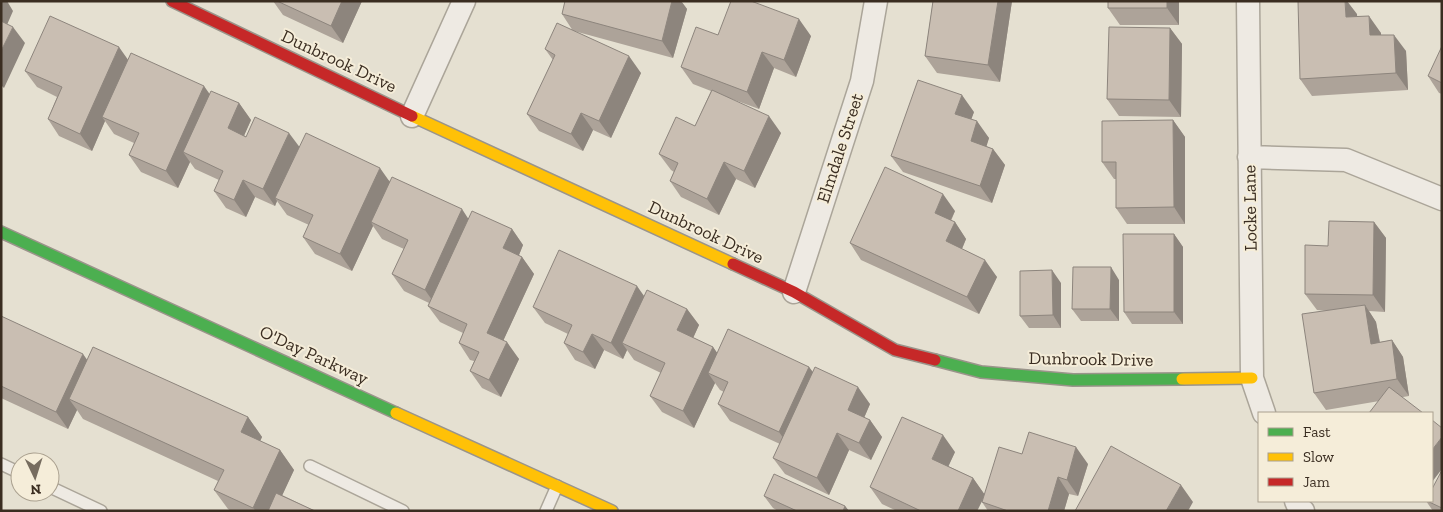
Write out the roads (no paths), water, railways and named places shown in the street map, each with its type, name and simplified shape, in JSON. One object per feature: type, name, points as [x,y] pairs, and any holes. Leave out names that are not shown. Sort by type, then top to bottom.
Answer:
[{"type":"street","name":"Dunbrook Drive","points":[[172,1],[412,116],[794,292],[896,350],[981,372],[1073,380],[1252,378]]},
{"type":"street","points":[[412,116],[464,1]]},
{"type":"street","name":"Elmdale Street","points":[[794,292],[862,81],[876,1]]},
{"type":"street","name":"Locke Lane","points":[[1248,1],[1252,378],[1264,412]]},
{"type":"street","points":[[1249,157],[1346,160],[1442,199]]},
{"type":"street","name":"O'Day Parkway","points":[[1,232],[612,511]]},
{"type":"lane","points":[[310,466],[403,511]]},
{"type":"lane","points":[[546,511],[557,486]]},
{"type":"lane","points":[[60,492],[101,511]]}]
